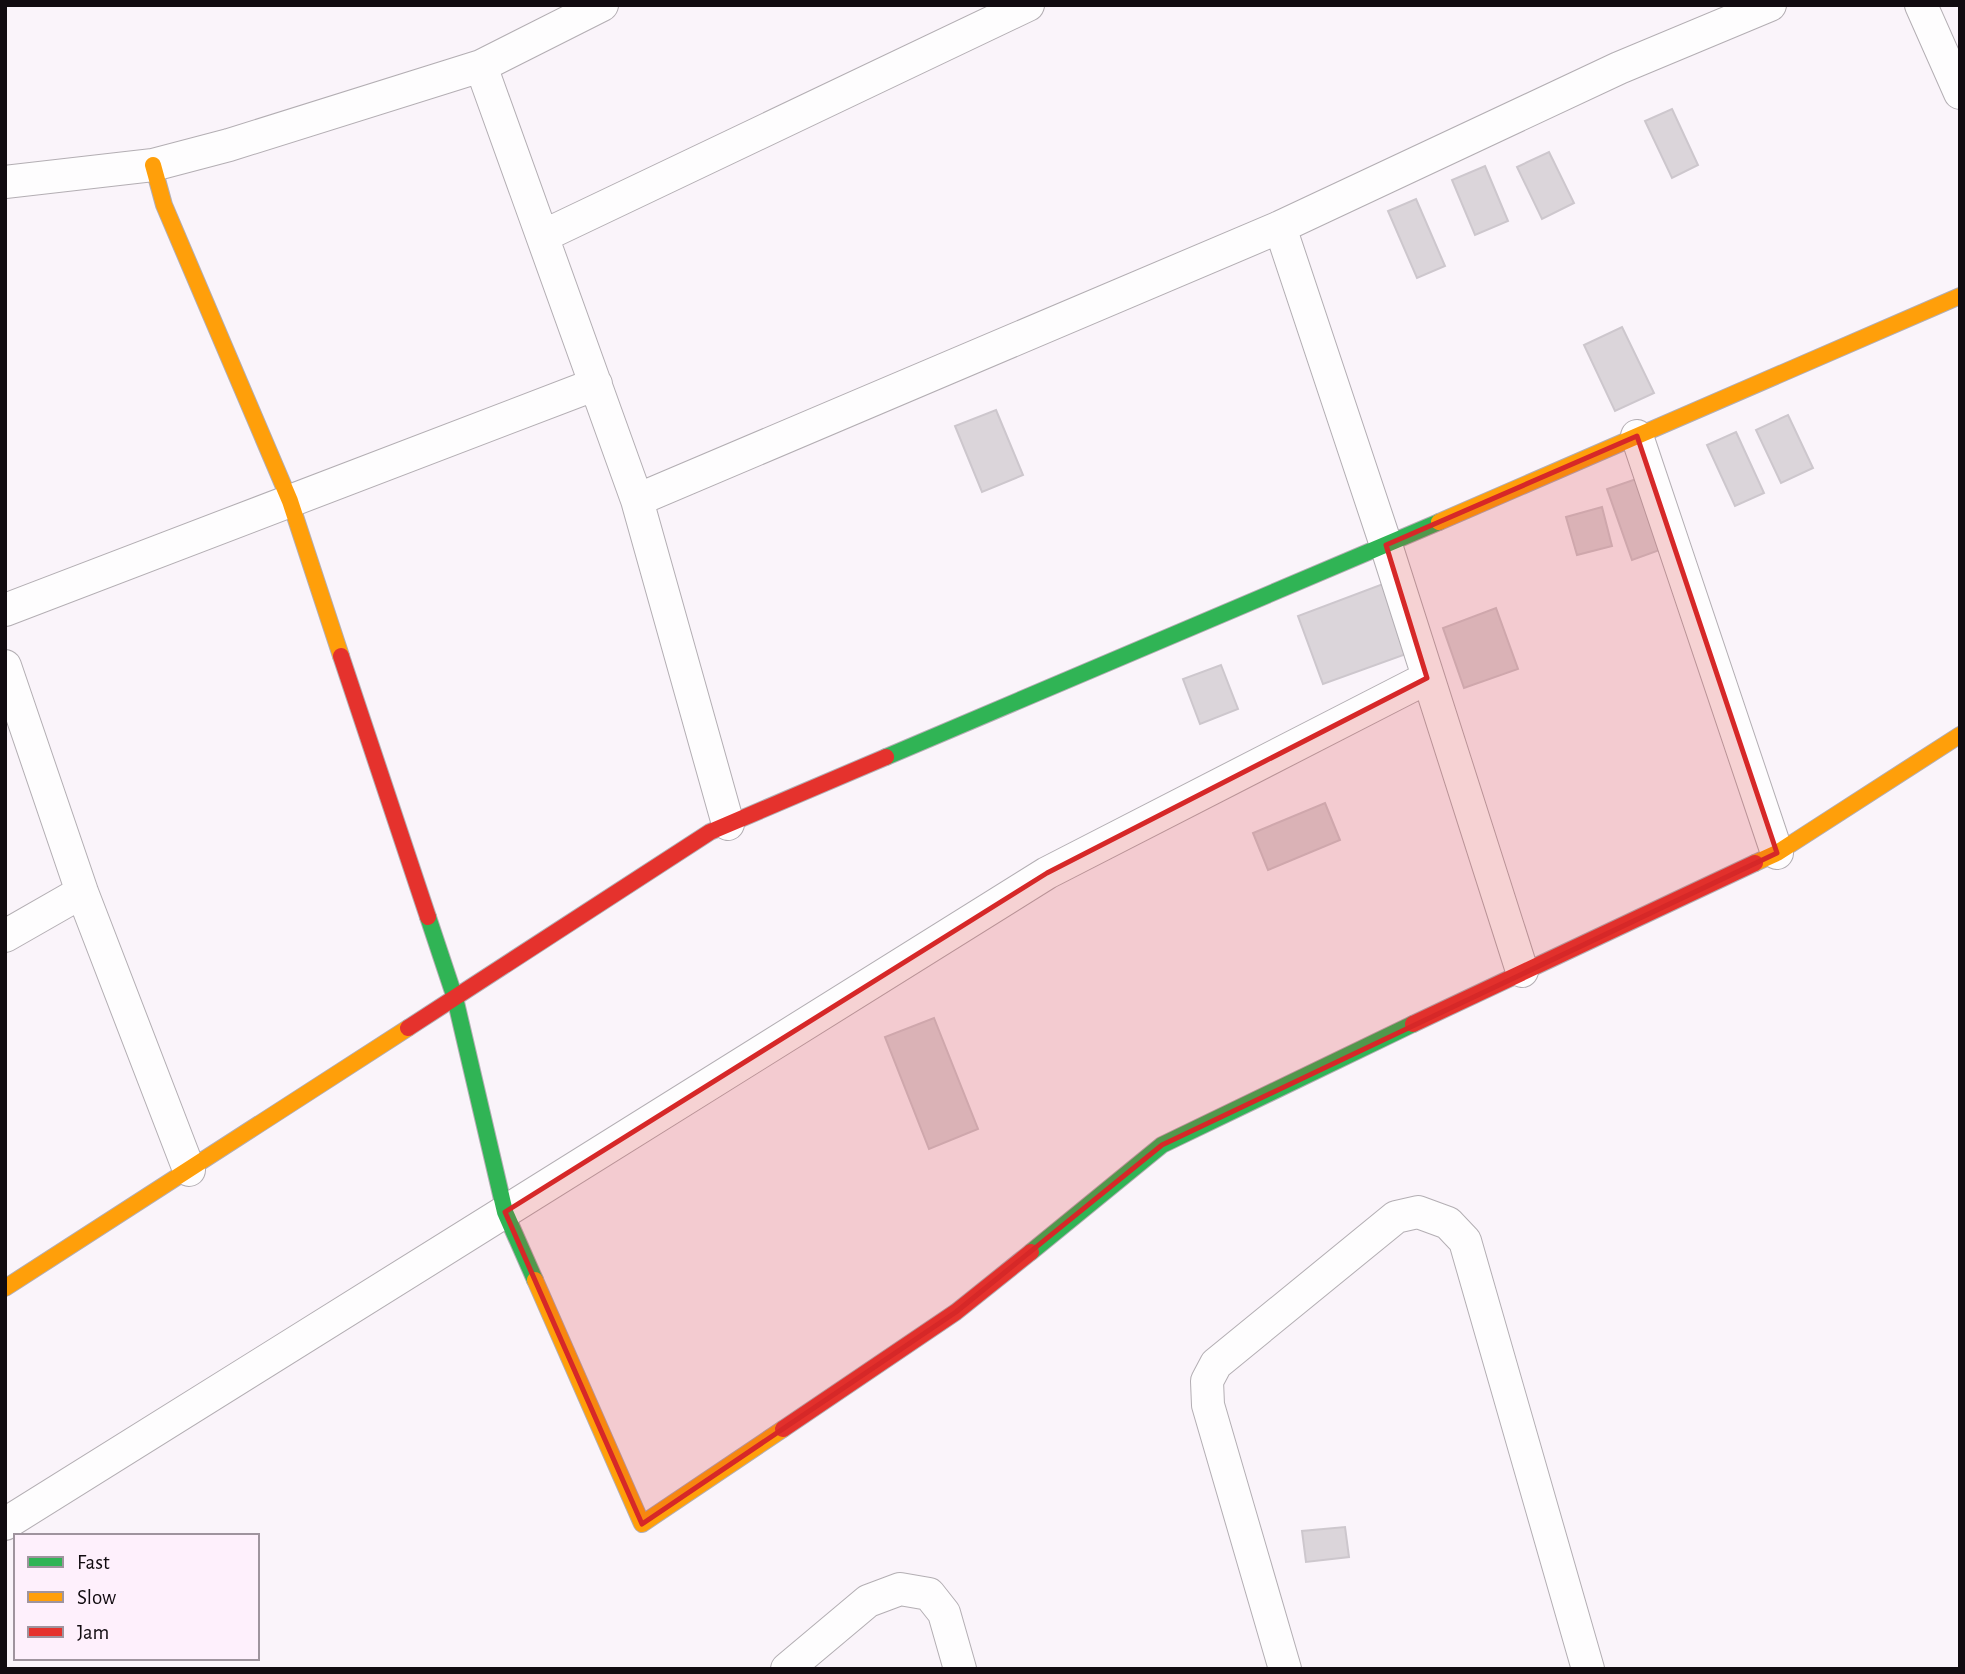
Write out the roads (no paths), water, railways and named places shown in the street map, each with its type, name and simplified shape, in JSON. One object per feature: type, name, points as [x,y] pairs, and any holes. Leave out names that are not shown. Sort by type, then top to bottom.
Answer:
[{"type":"street","points":[[5,182],[153,165],[229,145],[481,66],[602,5]]},
{"type":"street","points":[[543,236],[1028,5]]},
{"type":"street","points":[[637,500],[1280,227],[1619,68],[1770,5]]},
{"type":"street","points":[[1921,5],[1960,93]]},
{"type":"street","points":[[481,66],[637,500],[728,824]]},
{"type":"street","points":[[153,165],[164,205],[290,501],[454,998],[505,1212],[642,1524],[956,1312],[1162,1145],[1522,971],[1777,853],[1960,735]]},
{"type":"street","points":[[1280,227],[1386,545],[1522,971]]},
{"type":"street","points":[[5,1288],[710,832],[1386,545],[1960,296]]},
{"type":"street","points":[[5,610],[596,383]]},
{"type":"street","points":[[1637,436],[1777,853]]},
{"type":"street","points":[[5,666],[82,892],[189,1170]]},
{"type":"street","points":[[5,1524],[1047,873],[1427,678]]},
{"type":"street","points":[[5,936],[82,892]]},
{"type":"street","points":[[1285,1669],[1208,1405],[1207,1381],[1216,1364],[1396,1216],[1418,1212],[1448,1223],[1465,1241],[1588,1669]]},
{"type":"street","points":[[787,1669],[868,1601],[900,1589],[929,1594],[944,1613],[960,1669]]}]
